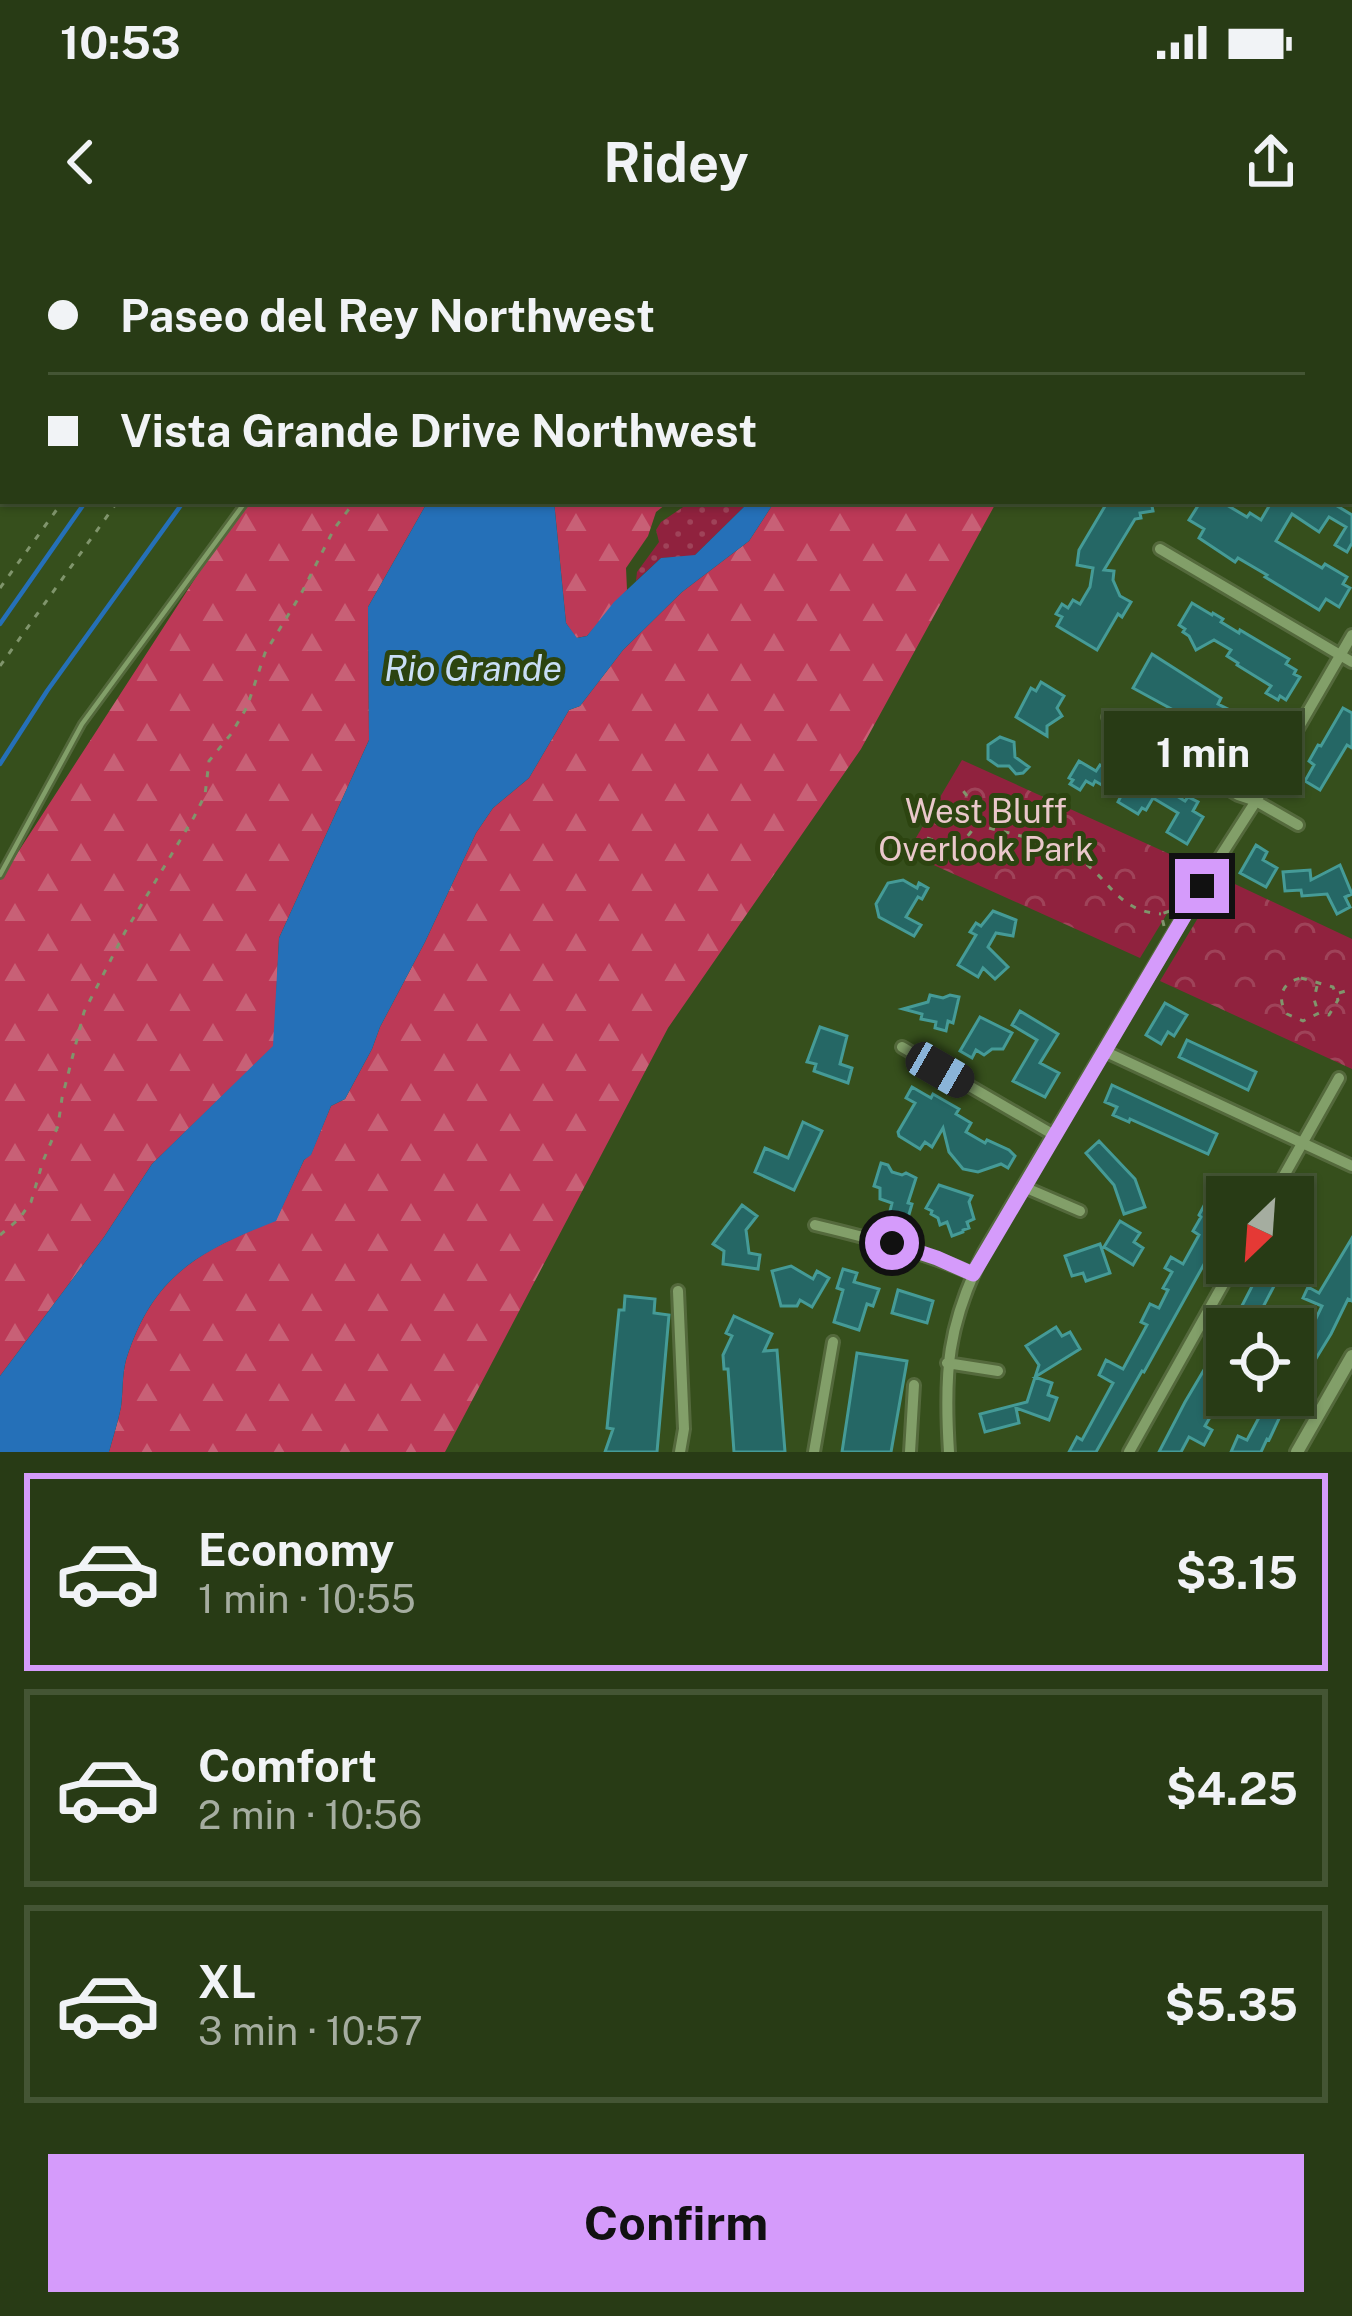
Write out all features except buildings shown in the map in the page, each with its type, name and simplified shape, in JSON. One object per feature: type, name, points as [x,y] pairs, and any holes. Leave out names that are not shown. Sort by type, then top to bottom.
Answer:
[{"type":"street","points":[[1160,549],[1346,658]]},
{"type":"street","points":[[949,1452],[947,1363],[960,1304],[973,1274],[1346,658],[1352,635]]},
{"type":"street","points":[[1108,717],[1298,825]]},
{"type":"street","points":[[902,1047],[1054,1136]]},
{"type":"street","points":[[1104,1051],[1352,1166]]},
{"type":"street","points":[[1284,1176],[1339,1078]]},
{"type":"street","points":[[1024,1187],[1080,1211]]},
{"type":"street","points":[[814,1225],[892,1243],[973,1274]]},
{"type":"street","points":[[1129,1452],[1223,1284]]},
{"type":"street","points":[[678,1291],[685,1430],[680,1452]]},
{"type":"street","points":[[814,1452],[833,1342]]},
{"type":"street","points":[[1297,1452],[1352,1356]]},
{"type":"street","points":[[947,1363],[998,1371]]},
{"type":"street","points":[[910,1452],[914,1385]]},
{"type":"lane","points":[[0,875],[82,724],[245,504]]},
{"type":"path","points":[[0,588],[61,504]]},
{"type":"path","points":[[0,666],[116,504]]},
{"type":"path","points":[[0,1234],[31,1202],[58,1126],[84,1012],[205,796],[208,761],[247,707],[265,653],[353,504]]},
{"type":"path","points":[[927,838],[951,846],[968,838],[976,824],[976,808],[961,788]]},
{"type":"path","points":[[946,814],[1070,853],[1093,869],[1124,903],[1146,914],[1174,911]]},
{"type":"path","points":[[1161,914],[1166,927]]},
{"type":"path","points":[[1318,984],[1314,999],[1325,1016],[1338,1000],[1328,984],[1308,978],[1293,980],[1280,1000],[1287,1014],[1297,1020],[1319,1013]]},
{"type":"path","points":[[1337,994],[1352,988]]},
{"type":"green space","points":[[248,504],[426,504],[368,607],[369,740],[279,938],[274,1046],[152,1164],[0,1376],[0,880]]},
{"type":"green space","points":[[554,504],[666,504],[656,512],[648,536],[626,568],[627,590],[587,636],[576,638],[566,623]]},
{"type":"green space","points":[[688,504],[747,504],[694,556],[661,558],[636,581],[637,572],[659,542],[656,530]]},
{"type":"green space","points":[[773,504],[995,504],[861,749],[668,1028],[445,1452],[109,1452],[121,1407],[126,1360],[150,1307],[201,1256],[276,1220],[331,1106],[345,1099],[372,1049],[476,833],[493,808],[529,778],[569,710],[580,706],[623,650],[682,592],[749,541]]},
{"type":"green space","name":"West Bluff Overlook Park","points":[[962,760],[1196,866],[1140,958],[907,853]]},
{"type":"green space","points":[[1222,878],[1352,939],[1352,1069],[1160,981]]},
{"type":"water","name":"Rio Grande","points":[[426,504],[554,504],[566,623],[577,638],[587,636],[614,602],[661,558],[695,555],[747,504],[773,504],[749,541],[682,592],[623,650],[580,706],[569,710],[529,778],[493,808],[476,833],[372,1049],[345,1099],[331,1106],[276,1221],[201,1256],[150,1307],[126,1360],[121,1407],[109,1452],[0,1452],[0,1376],[152,1164],[273,1046],[279,938],[369,740],[368,607]]},
{"type":"waterway","points":[[0,624],[84,504]]},
{"type":"waterway","points":[[0,764],[182,504]]},
{"type":"route","points":[[892,1243],[973,1274],[1202,886]]}]
